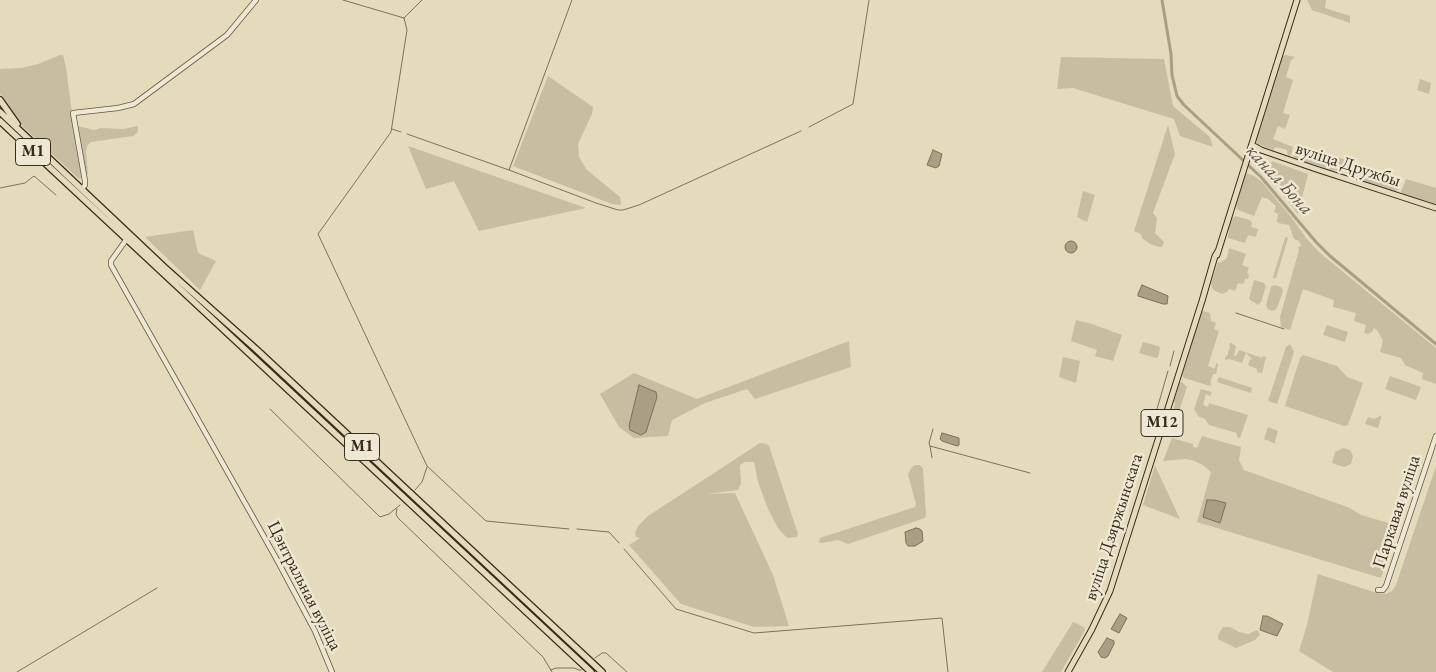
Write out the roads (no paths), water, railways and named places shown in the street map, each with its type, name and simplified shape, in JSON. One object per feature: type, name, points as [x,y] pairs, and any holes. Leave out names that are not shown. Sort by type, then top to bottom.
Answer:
[{"type":"highway","points":[[0,100],[24,134]]},
{"type":"highway","name":"М1","points":[[0,112],[602,672]]},
{"type":"highway","name":"М1","points":[[0,121],[591,672]]},
{"type":"main road","name":"М12","points":[[1252,145],[1297,0]]},
{"type":"main road","name":"вуліца Дзяржынскага","points":[[1068,672],[1092,629],[1110,591],[1212,271],[1213,260],[1218,251],[1252,145]]},
{"type":"main road","name":"вуліца Дружбы","points":[[1252,145],[1316,170],[1436,208]]},
{"type":"street","points":[[82,189],[85,181],[73,113],[118,108],[134,104],[227,35],[256,0]]},
{"type":"street","name":"Цэнтральная вуліца","points":[[126,240],[111,261],[111,266],[251,513],[315,631],[332,672]]},
{"type":"street","name":"Паркавая вуліца","points":[[1378,590],[1383,590],[1386,586],[1436,436]]},
{"type":"waterway","points":[[343,0],[404,18],[407,30],[391,132],[318,234],[427,466],[486,521],[569,529]]},
{"type":"waterway","points":[[404,18],[422,0]]},
{"type":"waterway","points":[[407,134],[509,170],[572,0]]},
{"type":"waterway","points":[[809,127],[853,104],[869,0]]},
{"type":"waterway","name":"канал Бона","points":[[1162,0],[1171,54],[1172,75],[1177,96],[1184,105],[1261,177],[1330,256],[1436,344]]},
{"type":"waterway","points":[[392,129],[401,132]]},
{"type":"waterway","points":[[509,170],[596,203],[623,210],[639,205],[801,131]]},
{"type":"waterway","points":[[0,188],[25,183],[34,176],[56,195]]},
{"type":"waterway","points":[[1236,313],[1284,329]]},
{"type":"waterway","points":[[1170,366],[1174,351]]},
{"type":"waterway","points":[[1155,416],[1168,371]]},
{"type":"waterway","points":[[270,409],[380,517],[389,514],[400,505]]},
{"type":"waterway","points":[[933,429],[929,443],[930,446],[1030,473]]},
{"type":"waterway","points":[[930,446],[932,458]]},
{"type":"waterway","points":[[415,490],[422,482],[427,467]]},
{"type":"waterway","points":[[397,509],[396,514],[398,518],[543,657],[552,672]]},
{"type":"waterway","points":[[577,529],[609,532],[619,543]]},
{"type":"waterway","points":[[624,549],[676,609],[754,633],[942,618],[948,672]]},
{"type":"waterway","points":[[17,672],[157,588]]},
{"type":"waterway","points":[[595,658],[602,653],[606,653],[627,672]]},
{"type":"waterway","points":[[551,670],[556,668],[581,670]]}]
